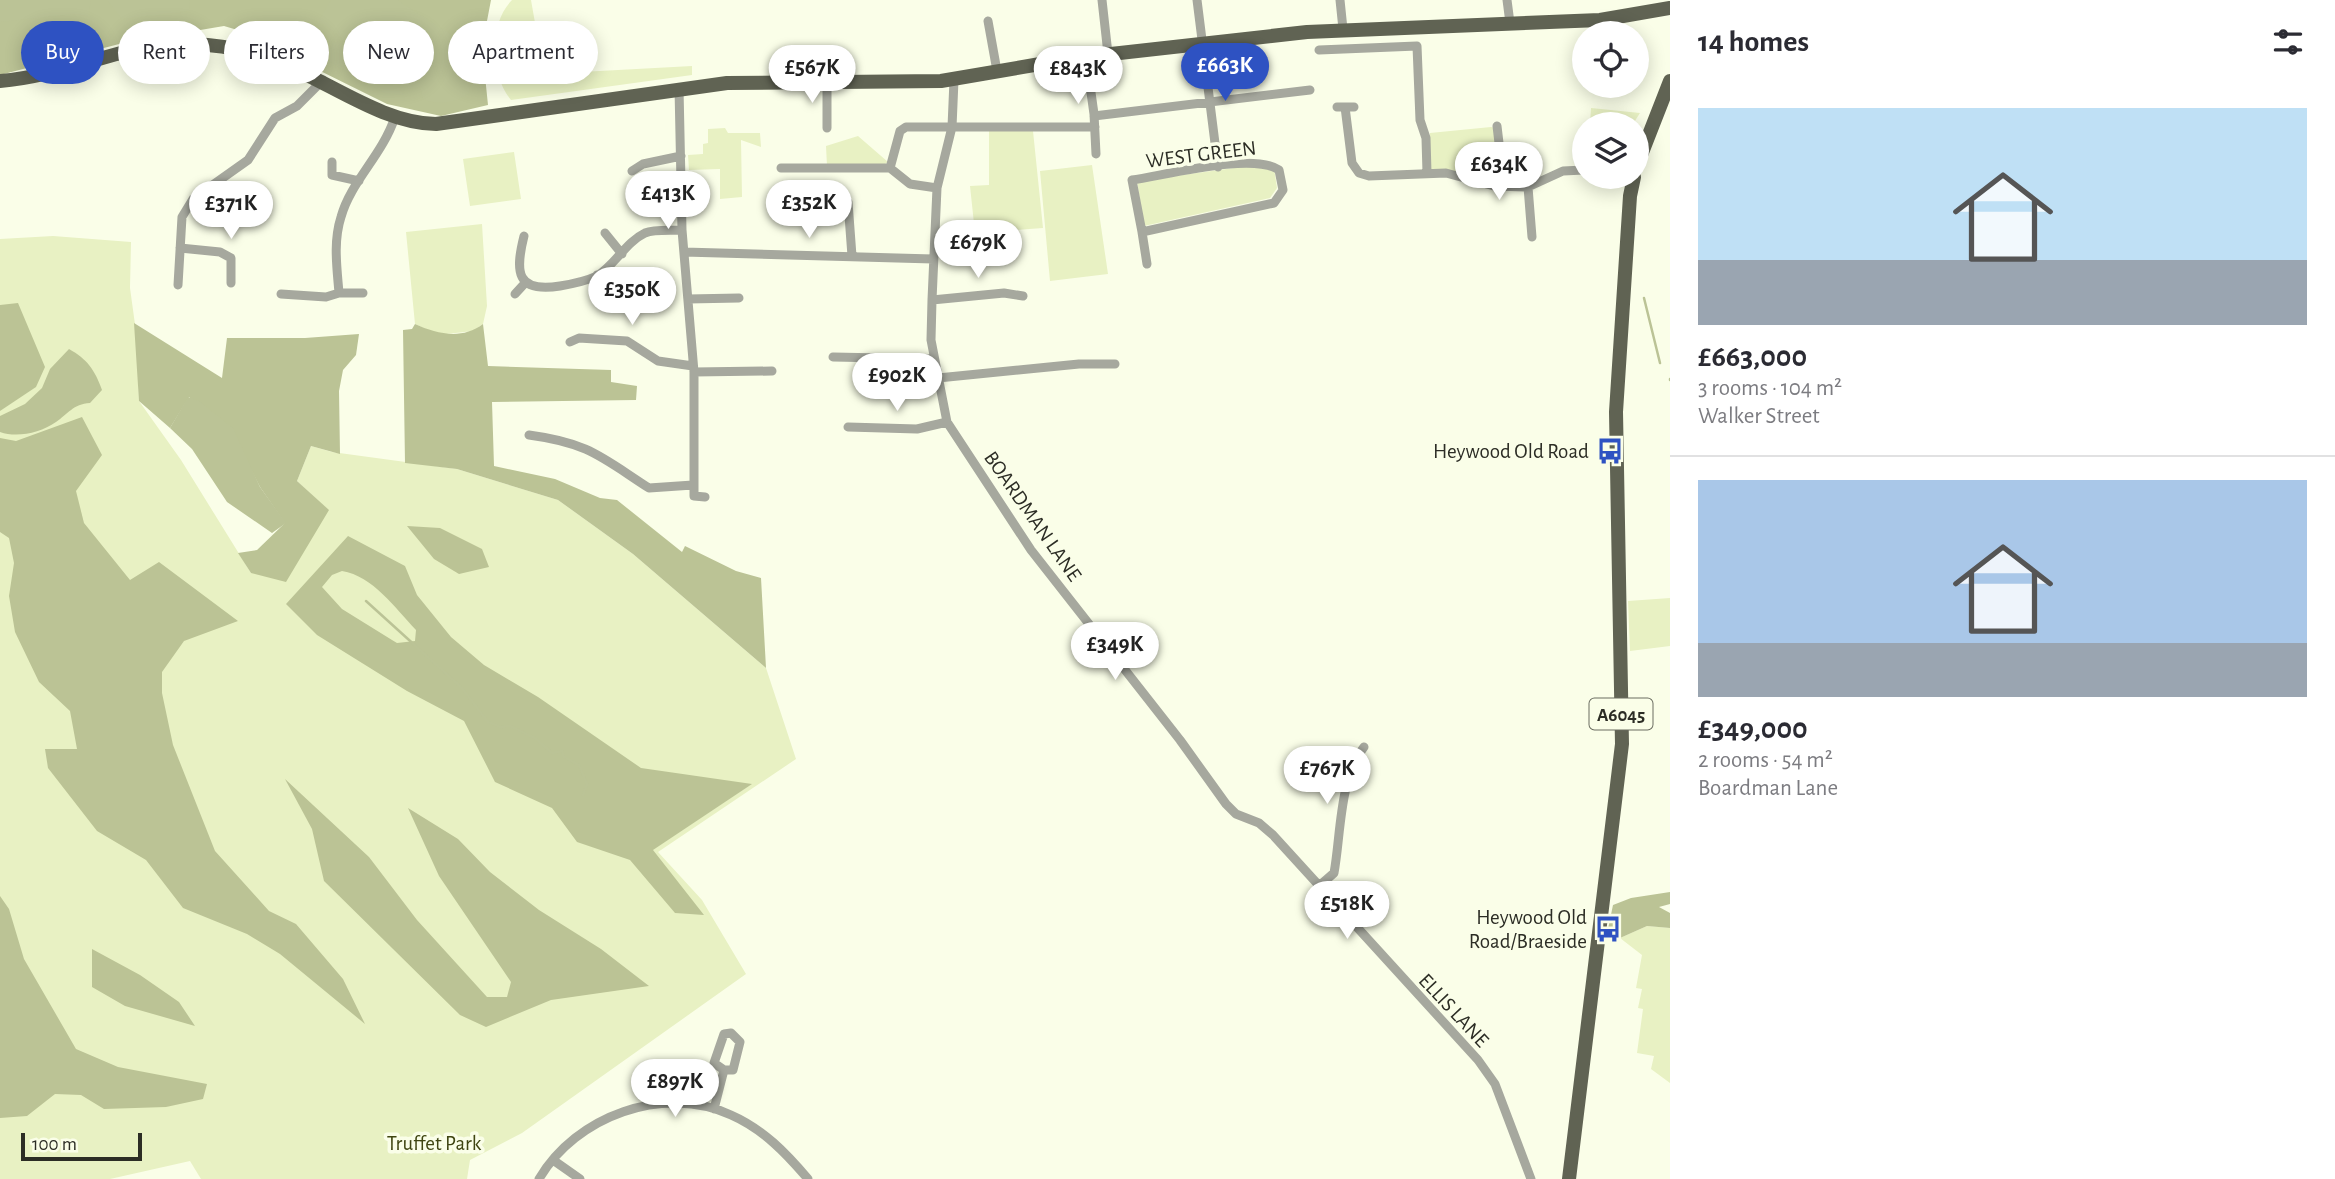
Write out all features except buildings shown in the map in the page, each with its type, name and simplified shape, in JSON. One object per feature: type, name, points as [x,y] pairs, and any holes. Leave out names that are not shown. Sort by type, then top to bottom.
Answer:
[{"type":"main road","points":[[329,83],[395,117],[425,123],[447,122],[727,83],[954,79],[1108,54],[1343,29],[1600,20],[1670,8]]},
{"type":"main road","points":[[0,80],[35,77],[147,47],[197,44],[224,49]]},
{"type":"main road","name":"A6045","points":[[1649,133],[1670,81]]},
{"type":"main road","name":"A6045","points":[[1569,1179],[1622,744],[1616,412],[1631,189]]},
{"type":"street","points":[[1102,0],[1108,54]]},
{"type":"street","points":[[1197,0],[1218,167]]},
{"type":"street","points":[[1340,0],[1343,29]]},
{"type":"street","points":[[1507,0],[1510,23]]},
{"type":"street","points":[[988,21],[997,71]]},
{"type":"street","points":[[1319,50],[1417,46],[1420,120],[1426,138],[1427,173]]},
{"type":"street","points":[[1086,57],[1096,154]]},
{"type":"street","name":"BOARDMAN LANE","points":[[954,79],[952,127],[937,188],[932,300],[934,359],[947,422],[1031,550],[1180,740],[1226,804],[1236,814],[1267,829],[1318,887]]},
{"type":"street","points":[[827,82],[827,128]]},
{"type":"street","points":[[178,285],[182,217],[193,200],[248,160],[275,118],[297,106],[319,84]]},
{"type":"street","points":[[679,88],[682,230],[694,369],[694,496],[705,497]]},
{"type":"street","points":[[1094,116],[1310,90]]},
{"type":"street","points":[[1345,107],[1352,163],[1359,173],[1379,176],[1427,173],[1455,175],[1494,186],[1528,187],[1563,171],[1572,171]]},
{"type":"street","points":[[338,293],[338,229],[345,206],[386,142],[395,117]]},
{"type":"street","points":[[1494,186],[1500,160],[1497,126]]},
{"type":"street","points":[[890,168],[900,131],[906,127],[1095,127]]},
{"type":"street","points":[[632,171],[643,164],[681,156]]},
{"type":"street","points":[[332,162],[332,175],[359,181]]},
{"type":"street","name":"WEST GREEN","points":[[1142,232],[1274,203],[1283,190],[1279,170],[1268,163],[1218,167],[1132,180],[1147,264]]},
{"type":"street","points":[[781,168],[890,168],[910,184],[937,188]]},
{"type":"street","points":[[1528,187],[1532,237]]},
{"type":"street","points":[[848,202],[852,257]]},
{"type":"street","points":[[524,236],[518,262],[526,282],[538,288],[572,284],[597,275],[646,233],[682,230]]},
{"type":"street","points":[[605,233],[622,254]]},
{"type":"street","points":[[180,248],[220,252],[231,258],[231,283]]},
{"type":"street","points":[[684,252],[933,259]]},
{"type":"street","points":[[597,275],[602,300]]},
{"type":"street","points":[[515,294],[526,282]]},
{"type":"street","points":[[281,294],[327,297],[338,293],[363,293]]},
{"type":"street","points":[[932,300],[1004,293],[1023,296]]},
{"type":"street","points":[[688,299],[739,298]]},
{"type":"street","points":[[570,342],[579,338],[627,341],[658,361],[694,369],[772,371]]},
{"type":"street","points":[[833,357],[934,359]]},
{"type":"street","points":[[938,378],[1115,363]]},
{"type":"street","points":[[848,427],[917,429],[947,422]]},
{"type":"street","points":[[534,448],[532,435],[591,450],[617,464],[649,488],[694,485]]},
{"type":"street","points":[[1318,887],[1334,873],[1340,815],[1354,768],[1364,747]]},
{"type":"street","name":"ELLIS LANE","points":[[1318,887],[1478,1060],[1495,1084],[1531,1179]]},
{"type":"street","points":[[714,1109],[724,1070]]},
{"type":"street","points":[[540,1179],[553,1160],[574,1139],[618,1113],[667,1104],[714,1109],[762,1133],[808,1179]]},
{"type":"street","points":[[553,1160],[580,1179]]},
{"type":"green space","points":[[512,0],[531,0],[535,21],[499,21]]},
{"type":"green space","points":[[692,66],[692,75],[511,100],[502,84],[598,84],[598,71]]},
{"type":"green space","points":[[1591,108],[1630,112],[1591,112]]},
{"type":"green space","points":[[725,128],[728,133],[760,133],[761,147],[741,140],[742,197],[720,199],[720,169],[689,170],[688,155],[703,154],[703,144],[708,143],[708,129]]},
{"type":"green space","points":[[1495,128],[1498,162],[1493,184],[1430,170],[1430,133]]},
{"type":"green space","points":[[989,131],[1033,131],[1043,228],[975,233],[970,186],[989,185]]},
{"type":"green space","points":[[858,136],[888,162],[827,166],[826,146]]},
{"type":"green space","points":[[514,152],[521,199],[470,206],[463,159]]},
{"type":"green space","points":[[1264,164],[1274,168],[1277,188],[1270,198],[1144,226],[1137,181]]},
{"type":"green space","points":[[1092,165],[1108,274],[1050,281],[1040,171]]},
{"type":"green space","points":[[482,224],[487,306],[483,324],[473,331],[438,335],[415,324],[406,232]]},
{"type":"green space","name":"Truffet Park","points":[[53,236],[131,242],[130,288],[137,339],[139,401],[181,460],[251,573],[328,510],[297,481],[311,446],[332,452],[457,469],[558,500],[633,554],[766,668],[796,759],[658,852],[702,900],[746,974],[522,1133],[470,1160],[467,1179],[201,1179],[190,1161],[110,1179],[0,1179],[0,239]]},
{"type":"green space","points":[[1670,598],[1670,646],[1630,651],[1628,601]]},
{"type":"green space","points":[[1647,926],[1670,928],[1670,1083],[1651,1069],[1654,1056],[1637,1053],[1643,1009],[1638,1008],[1642,989],[1636,988],[1642,955],[1620,938]]},
{"type":"shaded area","points":[[0,0],[491,0],[487,21],[448,21],[448,84],[486,84],[488,105],[441,116],[387,104],[347,84],[434,84],[434,21],[343,21],[343,82],[329,75],[329,21],[224,21],[224,26],[210,28],[210,21],[118,21],[118,44],[104,48],[104,21],[21,21],[21,70],[0,75]]},
{"type":"shaded area","points":[[0,0],[91,0],[88,16],[74,14],[0,22]]},
{"type":"shaded area","points":[[107,0],[190,0],[189,11],[122,19]]},
{"type":"shaded area","points":[[331,0],[397,0],[430,21],[343,21],[343,39],[329,28],[329,21],[319,21]]},
{"type":"shaded area","points":[[434,24],[448,33],[448,84],[468,84],[470,92],[460,99],[435,102],[423,99],[420,87],[410,89],[403,84],[434,84]]},
{"type":"shaded area","points":[[334,43],[343,45],[343,69],[330,62],[329,52]]},
{"type":"shaded area","points":[[369,84],[396,84],[404,95],[385,93]]},
{"type":"shaded area","points":[[18,303],[45,367],[36,387],[0,411],[0,305]]},
{"type":"shaded area","points":[[134,323],[222,378],[227,338],[305,338],[359,334],[356,355],[343,370],[339,391],[340,454],[311,446],[297,481],[329,510],[286,582],[251,573],[238,553],[257,550],[285,523],[260,487],[235,438],[189,397],[170,428],[139,401]]},
{"type":"shaded area","points":[[415,324],[458,334],[483,324],[488,366],[611,370],[611,382],[637,386],[636,400],[492,402],[494,466],[555,479],[600,498],[617,500],[682,552],[685,546],[736,571],[761,578],[766,668],[633,554],[558,500],[457,469],[405,463],[403,330],[412,329]]},
{"type":"shaded area","points":[[69,349],[90,366],[102,390],[90,403],[75,407],[43,429],[21,434],[0,432],[0,416],[25,404],[42,388],[50,369]]},
{"type":"shaded area","points":[[188,397],[199,401],[233,428],[260,487],[286,523],[272,533],[227,502],[192,449],[170,428]]},
{"type":"shaded area","points":[[82,417],[102,455],[76,491],[84,523],[130,580],[159,562],[238,621],[184,641],[162,672],[162,693],[173,745],[215,851],[269,911],[296,924],[343,979],[365,1024],[280,954],[247,934],[183,908],[146,860],[97,831],[48,768],[45,749],[77,749],[70,711],[39,682],[15,632],[9,596],[14,563],[9,538],[0,532],[0,438],[16,441]]},
{"type":"shaded area","points":[[407,526],[440,528],[482,549],[489,567],[459,574],[434,559]]},
{"type":"shaded area","points":[[348,536],[405,566],[417,595],[451,637],[484,665],[538,697],[641,768],[752,784],[653,850],[704,915],[675,913],[630,860],[577,842],[552,808],[495,782],[464,721],[407,691],[317,635],[286,604]],"holes":[[[342,571],[374,586],[392,603],[416,630],[415,641],[397,643],[342,609],[322,587],[332,575]]]},
{"type":"shaded area","points":[[285,779],[369,857],[417,920],[487,997],[507,997],[511,982],[439,876],[408,808],[458,839],[490,872],[539,910],[601,949],[649,986],[551,1000],[486,1027],[460,1015],[324,881],[312,829]]},
{"type":"shaded area","points":[[1670,892],[1670,904],[1659,907],[1670,913],[1670,928],[1647,926],[1620,938],[1608,929],[1613,905],[1631,898]]},
{"type":"shaded area","points":[[0,896],[9,909],[24,959],[76,1049],[118,1067],[207,1084],[203,1099],[166,1107],[104,1109],[81,1095],[55,1094],[27,1116],[0,1118]]},
{"type":"shaded area","points":[[92,949],[140,975],[179,1002],[195,1026],[125,1006],[92,987]]},
{"type":"waterway","points":[[1644,298],[1660,363]]},
{"type":"waterway","points":[[366,601],[462,688],[488,722],[501,727],[510,726],[535,738],[552,753],[562,751],[564,757],[579,765],[587,784],[583,795]]},
{"type":"place","name":"Heywood Old Road","points":[[1610,451]]},
{"type":"place","name":"Heywood Old Road/Braeside","points":[[1608,929]]}]
